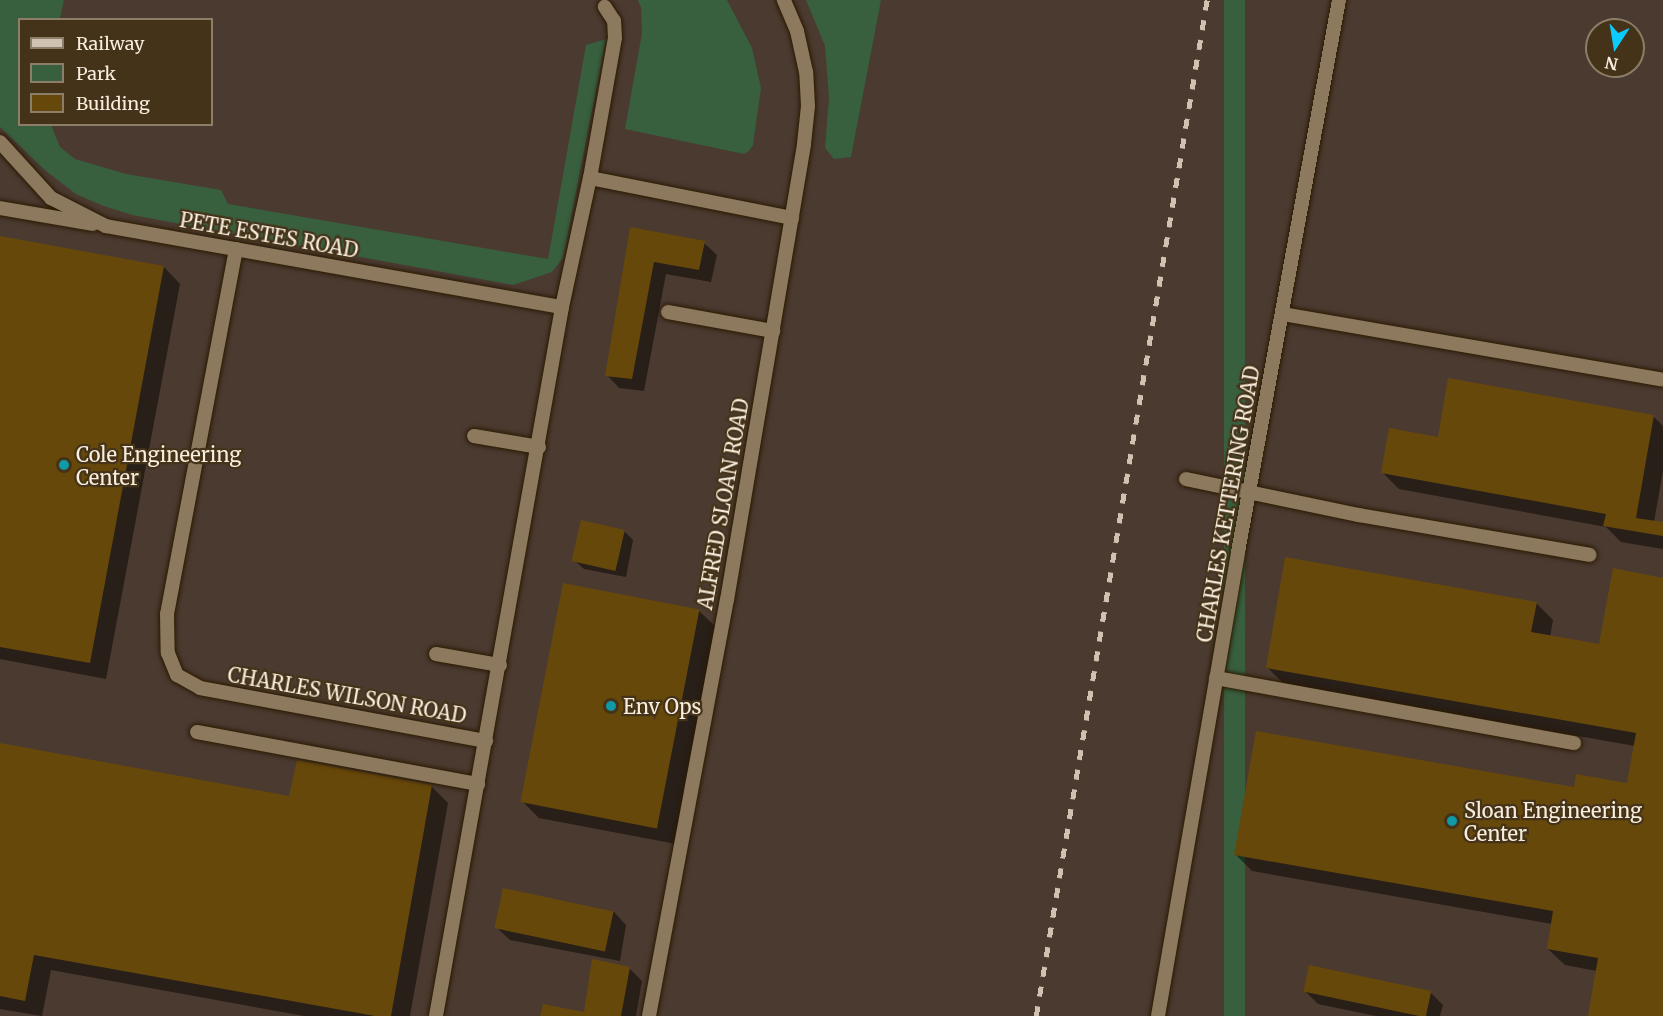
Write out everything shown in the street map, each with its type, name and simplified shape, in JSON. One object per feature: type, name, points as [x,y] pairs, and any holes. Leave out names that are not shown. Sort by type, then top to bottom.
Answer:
[{"type":"lane","name":"ALFRED SLOAN ROAD","points":[[649,1016],[697,763],[773,332],[808,105],[806,72],[797,31],[784,0]]},
{"type":"lane","name":"CHARLES KETTERING ROAD","points":[[1158,1016],[1216,678],[1339,0]]},
{"type":"lane","points":[[436,1016],[539,447],[562,307],[590,178],[615,38],[614,21],[605,7]]},
{"type":"lane","name":"PETE ESTES ROAD","points":[[0,142],[51,198],[106,226],[562,307]]},
{"type":"lane","points":[[590,178],[792,218]]},
{"type":"lane","points":[[0,208],[106,226]]},
{"type":"lane","name":"CHARLES WILSON ROAD","points":[[236,249],[167,614],[168,652],[177,675],[200,688],[486,741]]},
{"type":"lane","points":[[668,312],[773,332]]},
{"type":"lane","points":[[1283,314],[1661,379]]},
{"type":"lane","points":[[474,436],[539,447]]},
{"type":"lane","points":[[1186,479],[1249,493],[1590,555]]},
{"type":"lane","points":[[436,654],[500,665]]},
{"type":"lane","points":[[1216,678],[1574,743]]},
{"type":"lane","points":[[196,732],[478,784]]},
{"type":"shaded area","points":[[0,0],[1663,0],[1663,1016],[0,1016]]},
{"type":"green space","points":[[0,0],[64,0],[60,18],[18,18],[18,126],[51,126],[60,147],[75,159],[126,174],[221,190],[228,204],[548,259],[586,45],[606,39],[563,258],[552,272],[513,285],[132,215],[76,194],[46,171],[0,127]]},
{"type":"green space","points":[[638,0],[727,0],[752,48],[761,88],[753,145],[749,151],[744,154],[625,129],[642,33],[641,8]]},
{"type":"green space","points":[[806,0],[881,0],[851,157],[834,159],[825,148],[829,98],[825,46]]},
{"type":"green space","points":[[1224,0],[1245,0],[1245,1016],[1224,1016]]},
{"type":"building","points":[[630,227],[705,241],[699,270],[654,262],[632,379],[605,376]]},
{"type":"building","name":"Cole Engineering Center","points":[[0,236],[164,266],[90,663],[0,647]]},
{"type":"building","points":[[1448,378],[1654,415],[1636,518],[1663,522],[1663,536],[1603,526],[1606,514],[1381,473],[1389,428],[1438,437]]},
{"type":"building","points":[[581,520],[625,530],[615,571],[572,561]]},
{"type":"building","name":"Sloan Engineering Center","points":[[1285,557],[1537,602],[1531,632],[1599,644],[1613,568],[1663,578],[1663,1016],[1588,1016],[1598,958],[1547,949],[1553,911],[1234,855],[1256,731],[1574,787],[1576,774],[1627,783],[1636,733],[1266,668]]},
{"type":"building","name":"Env Ops","points":[[563,583],[699,610],[657,828],[520,802]]},
{"type":"building","points":[[0,743],[289,796],[297,760],[432,785],[391,1016],[375,1016],[34,955],[25,1001],[0,996]]},
{"type":"building","points":[[503,888],[614,911],[605,952],[494,928]]},
{"type":"building","points":[[592,959],[630,967],[621,1016],[540,1016],[543,1004],[584,1012]]},
{"type":"building","points":[[1309,965],[1431,991],[1426,1016],[1303,991]]},
{"type":"railway","points":[[1036,1016],[1207,0]]},
{"type":"place","name":"Cole Engineering Center","points":[[64,465]]},
{"type":"place","name":"Env Ops","points":[[611,706]]},
{"type":"place","name":"Sloan Engineering Center","points":[[1452,821]]}]
